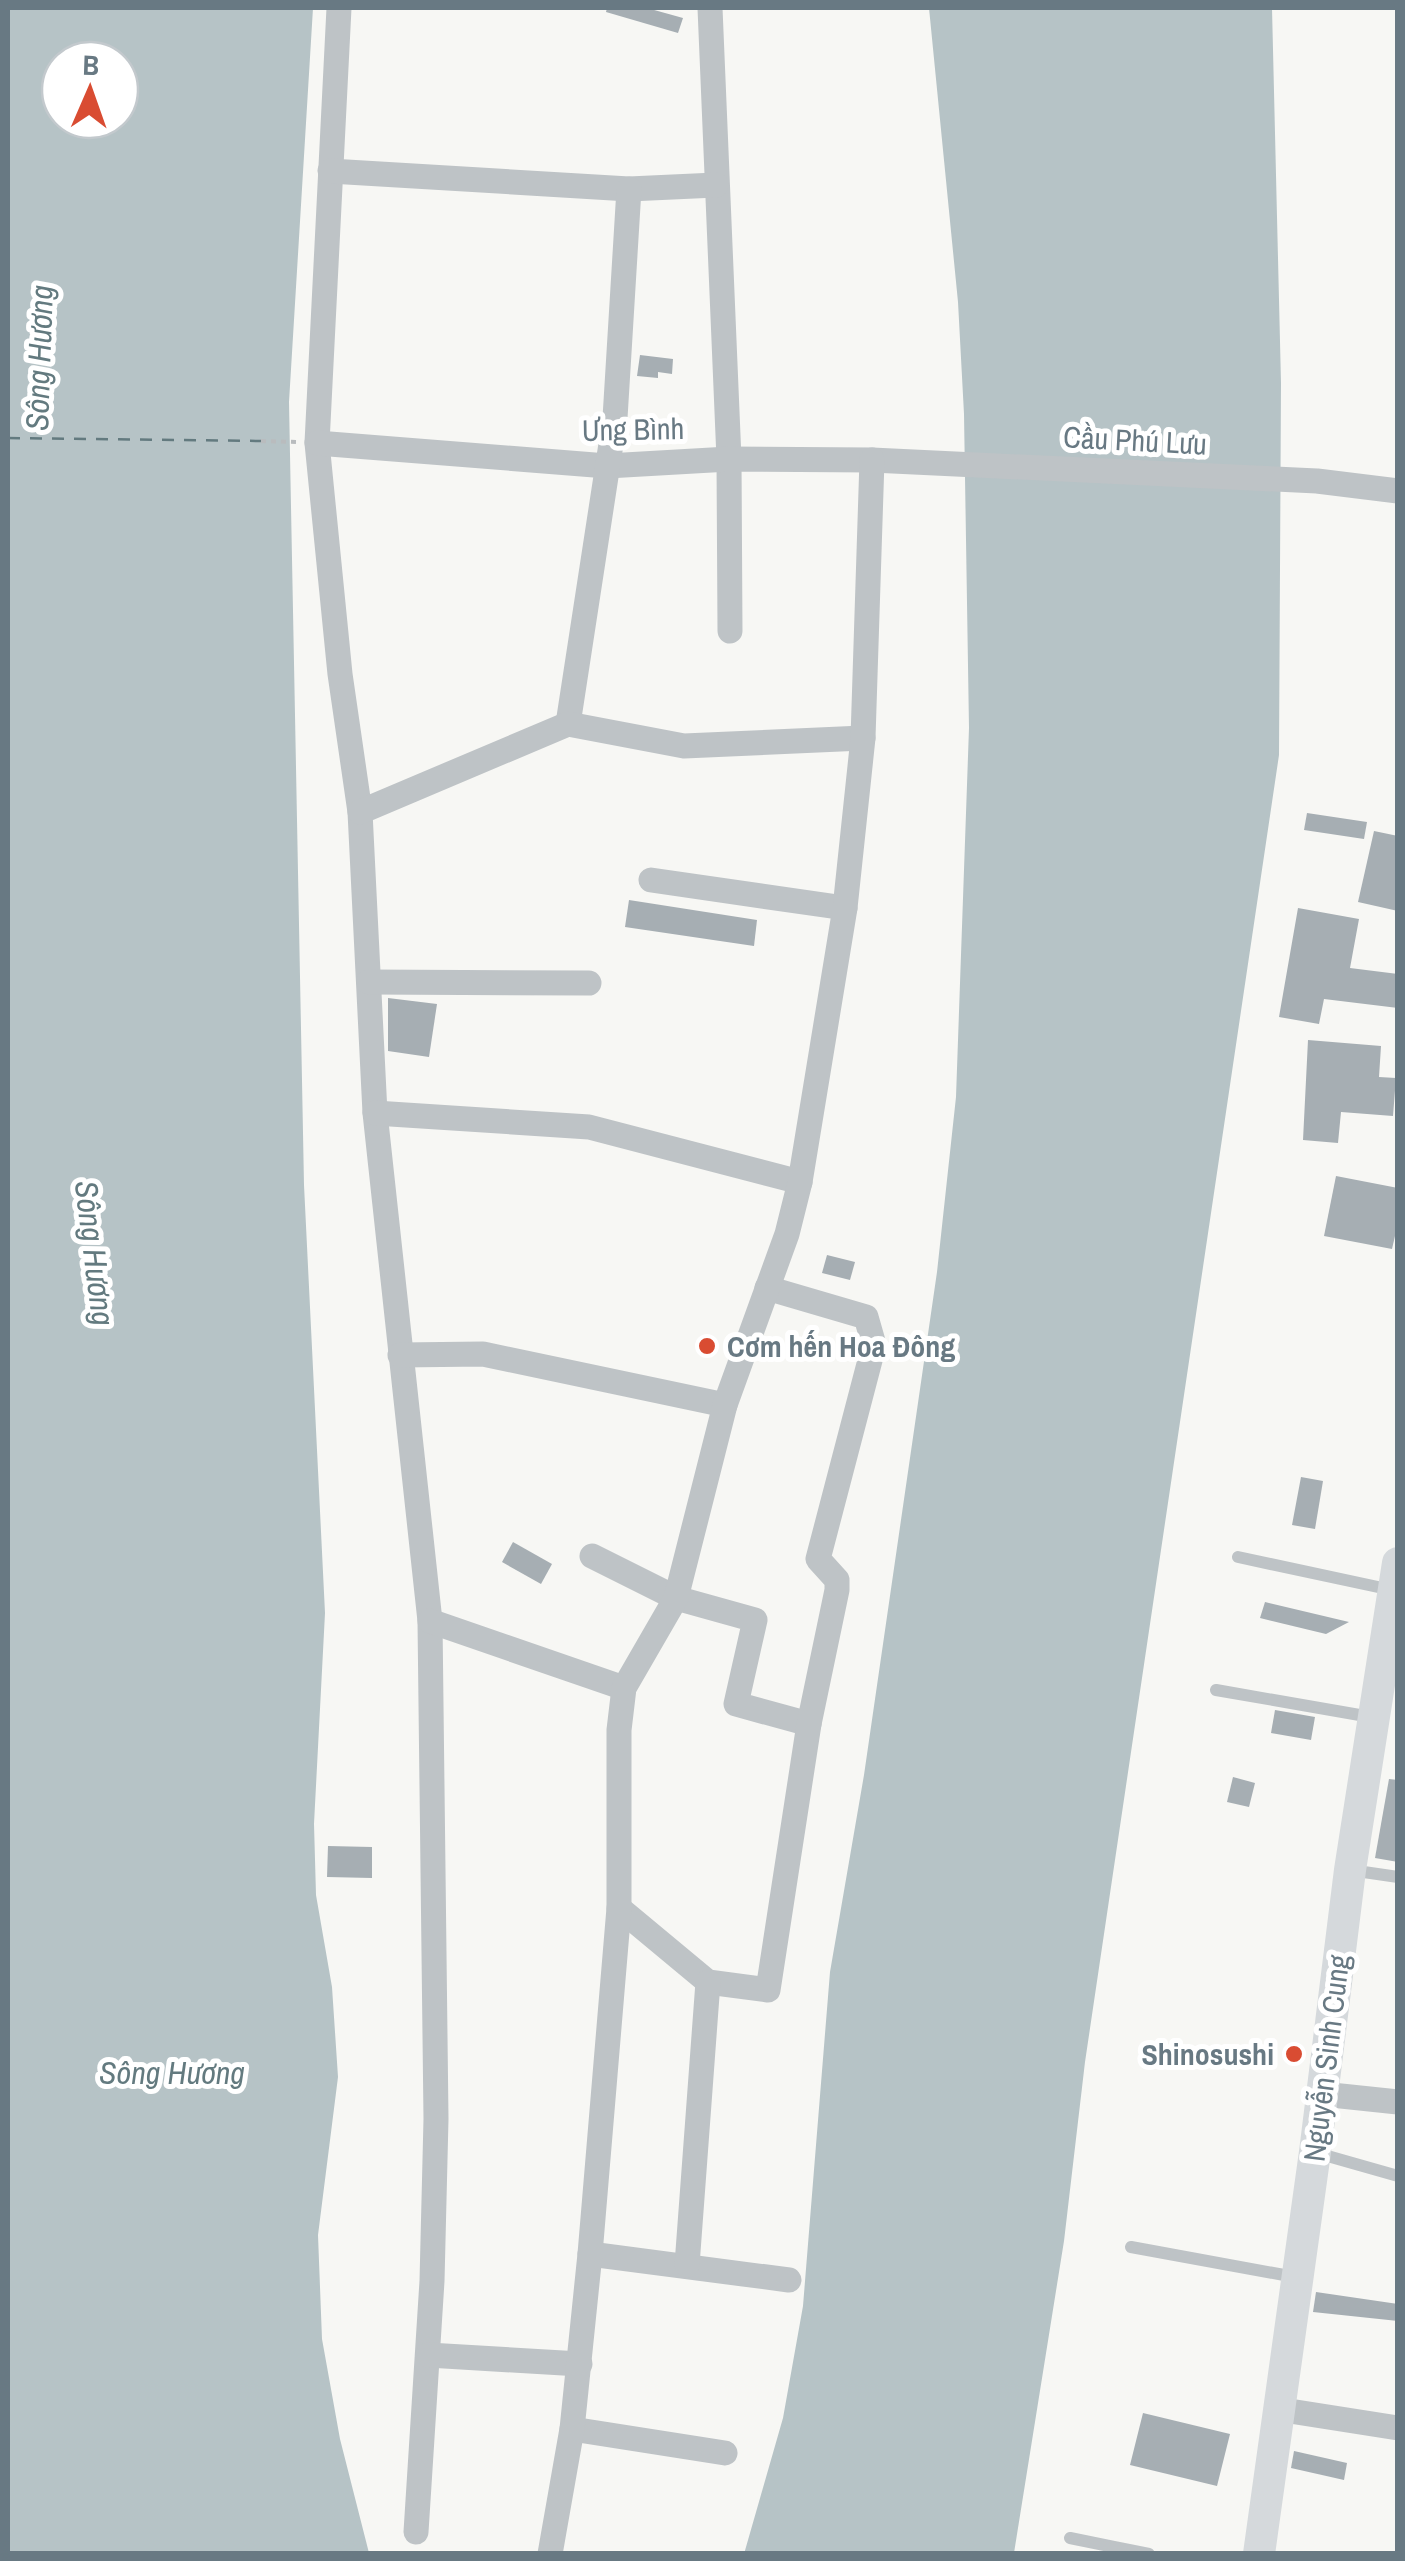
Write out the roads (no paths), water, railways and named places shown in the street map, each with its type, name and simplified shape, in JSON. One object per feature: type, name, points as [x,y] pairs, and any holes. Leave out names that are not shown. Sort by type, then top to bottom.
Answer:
[{"type":"main road","name":"Nguyễn Sinh Cung","points":[[1258,2554],[1350,1870],[1396,1581]]},
{"type":"street","points":[[338,8],[317,443],[340,674],[360,812],[376,1114],[430,1621],[436,2035],[428,2355],[416,2532]]},
{"type":"street","points":[[710,8],[728,459],[730,631]]},
{"type":"street","points":[[330,171],[630,189],[716,185]]},
{"type":"street","points":[[568,724],[615,418],[630,189]]},
{"type":"street","name":"Ưng Bình","points":[[317,443],[607,466],[728,459],[950,463]]},
{"type":"street","points":[[550,2554],[572,2429],[590,2254],[619,1908],[618,1730],[624,1688],[676,1598],[725,1405],[768,1288],[800,1182],[845,908],[863,738],[872,460]]},
{"type":"street","name":"Cầu Phú Lưu","points":[[950,463],[1317,481],[1398,491]]},
{"type":"street","points":[[360,812],[568,724],[684,746],[863,738]]},
{"type":"street","points":[[651,880],[845,908]]},
{"type":"street","points":[[368,982],[589,983]]},
{"type":"street","points":[[376,1114],[589,1127],[800,1182]]},
{"type":"street","points":[[619,1908],[708,1982],[768,1990],[808,1724],[837,1590],[837,1580],[818,1559],[874,1345],[866,1317],[768,1288]]},
{"type":"street","points":[[400,1355],[483,1354],[725,1405]]},
{"type":"street","points":[[592,1556],[676,1598],[755,1620],[736,1704],[808,1724]]},
{"type":"street","points":[[430,1621],[624,1688]]},
{"type":"street","points":[[686,2265],[708,1982]]},
{"type":"street","points":[[1322,2094],[1398,2102]]},
{"type":"street","points":[[590,2254],[788,2280]]},
{"type":"street","points":[[428,2355],[580,2364]]},
{"type":"street","points":[[1277,2410],[1398,2428]]},
{"type":"street","points":[[572,2429],[725,2453]]},
{"type":"lane","points":[[1238,1557],[1396,1581]]},
{"type":"lane","points":[[1216,1690],[1374,1717]]},
{"type":"lane","points":[[1350,1870],[1398,1877]]},
{"type":"lane","points":[[1315,2152],[1398,2176]]},
{"type":"lane","points":[[1131,2247],[1295,2277]]},
{"type":"lane","points":[[1070,2538],[1149,2554]]},
{"type":"water","name":"Sông Hương","points":[[8,8],[313,8],[289,402],[304,1185],[325,1613],[314,1824],[316,1895],[332,1987],[338,2077],[318,2235],[322,2339],[340,2439],[369,2553],[8,2553]]},
{"type":"water","points":[[929,8],[1272,8],[1281,383],[1279,755],[1085,2062],[1064,2241],[1014,2553],[744,2554],[783,2418],[803,2306],[830,1972],[864,1775],[937,1272],[956,1097],[969,728],[964,414],[958,302]]},
{"type":"place","name":"Cơm hến Hoa Đông","points":[[707,1346]]},
{"type":"place","name":"Shinosushi","points":[[1294,2054]]}]
